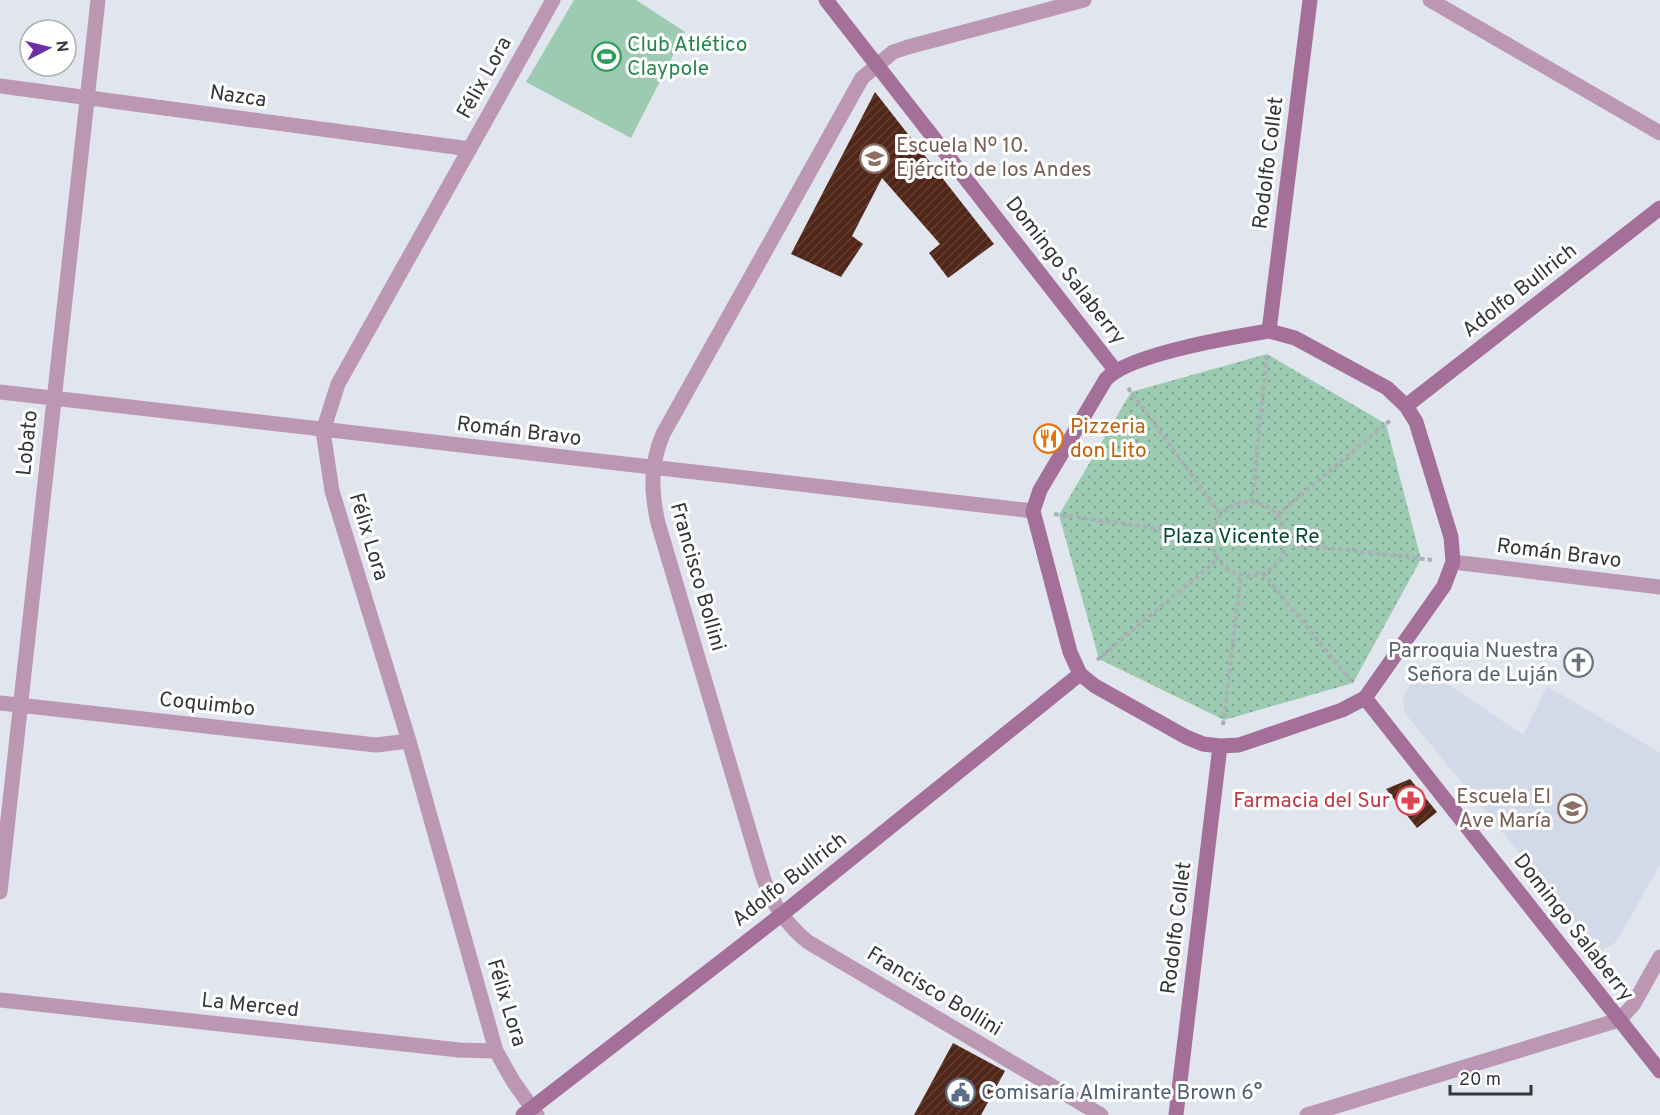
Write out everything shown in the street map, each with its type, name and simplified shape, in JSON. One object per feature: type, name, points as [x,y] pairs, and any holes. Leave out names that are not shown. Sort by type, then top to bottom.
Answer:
[{"type":"street","name":"Lobato","points":[[0,892],[98,0]]},
{"type":"street","name":"Félix Lora","points":[[531,1113],[496,1051],[409,741],[332,491],[323,431],[338,384],[553,0]]},
{"type":"street","name":"Domingo Salaberry","points":[[826,0],[878,63],[1115,370]]},
{"type":"street","name":"Francisco Bollini","points":[[1084,0],[908,46],[892,52],[862,78],[663,434],[652,468],[652,496],[763,877],[770,898],[781,915],[808,942],[1101,1115]]},
{"type":"street","name":"Rodolfo Collet","points":[[1269,331],[1310,0]]},
{"type":"street","points":[[1430,0],[1660,133]]},
{"type":"street","name":"Nazca","points":[[0,86],[470,149]]},
{"type":"street","name":"Adolfo Bullrich","points":[[1406,406],[1660,208]]},
{"type":"street","points":[[1269,331],[1295,338],[1387,388],[1406,406],[1416,422],[1451,537],[1453,562],[1444,586],[1365,698],[1342,710],[1239,745],[1203,744],[1186,737],[1095,686],[1080,674],[1070,652],[1033,511],[1040,490],[1106,379],[1115,370],[1132,363],[1234,336],[1269,331]]},
{"type":"street","name":"Román Bravo","points":[[0,392],[1033,511]]},
{"type":"street","name":"Román Bravo","points":[[1453,562],[1660,587]]},
{"type":"street","name":"Adolfo Bullrich","points":[[531,1113],[1080,674]]},
{"type":"street","name":"Domingo Salaberry","points":[[1365,698],[1660,1071]]},
{"type":"street","name":"Coquimbo","points":[[0,703],[376,746],[409,741]]},
{"type":"street","name":"Rodolfo Collet","points":[[1176,1115],[1220,746]]},
{"type":"street","points":[[1307,1115],[1619,1020],[1634,1005],[1660,957]]},
{"type":"street","name":"La Merced","points":[[0,1000],[459,1050],[496,1051]]},
{"type":"path","points":[[1252,502],[1269,331]]},
{"type":"path","points":[[1115,370],[1221,515]]},
{"type":"path","points":[[1277,515],[1406,406]]},
{"type":"path","points":[[1252,502],[1261,504],[1277,515],[1283,524],[1286,543],[1274,566],[1263,573],[1241,575],[1218,559],[1213,548],[1212,536],[1221,515],[1230,507],[1252,502]]},
{"type":"path","points":[[1033,511],[1212,536]]},
{"type":"path","points":[[1286,543],[1453,562]]},
{"type":"path","points":[[1080,674],[1218,559]]},
{"type":"path","points":[[1263,573],[1365,698]]},
{"type":"path","points":[[1220,746],[1241,575]]},
{"type":"shaded area","name":"Escuela El Ave María","points":[[1419,664],[1523,735],[1547,686],[1660,753],[1660,865],[1616,942],[1600,952],[1404,712],[1403,699]]},
{"type":"green space","name":"Club Atlético Claypole","points":[[574,0],[636,0],[685,32],[631,138],[526,82]]},
{"type":"green space","name":"Plaza Vicente Re","points":[[1267,354],[1386,424],[1421,559],[1353,683],[1224,720],[1099,659],[1059,515],[1131,392]]},
{"type":"building","points":[[875,92],[994,244],[948,278],[929,253],[940,244],[882,178],[852,236],[863,244],[841,277],[791,254]]},
{"type":"building","name":"Farmacia del Sur","points":[[1410,779],[1437,812],[1417,828],[1386,789]]},
{"type":"building","name":"Comisaría Almirante Brown 6°","points":[[953,1043],[1005,1071],[981,1115],[914,1115]]},
{"type":"place","name":"Club Atlético Claypole","points":[[606,57]]},
{"type":"place","name":"Escuela Nº 10. Ejército de los Andes","points":[[875,158]]},
{"type":"place","name":"Pizzeria don Lito","points":[[1049,439]]},
{"type":"place","name":"Parroquia Nuestra Señora de Luján","points":[[1579,663]]},
{"type":"place","name":"Farmacia del Sur","points":[[1411,801]]},
{"type":"place","name":"Escuela El Ave María","points":[[1572,809]]},
{"type":"place","name":"Comisaría Almirante Brown 6°","points":[[960,1093]]}]
